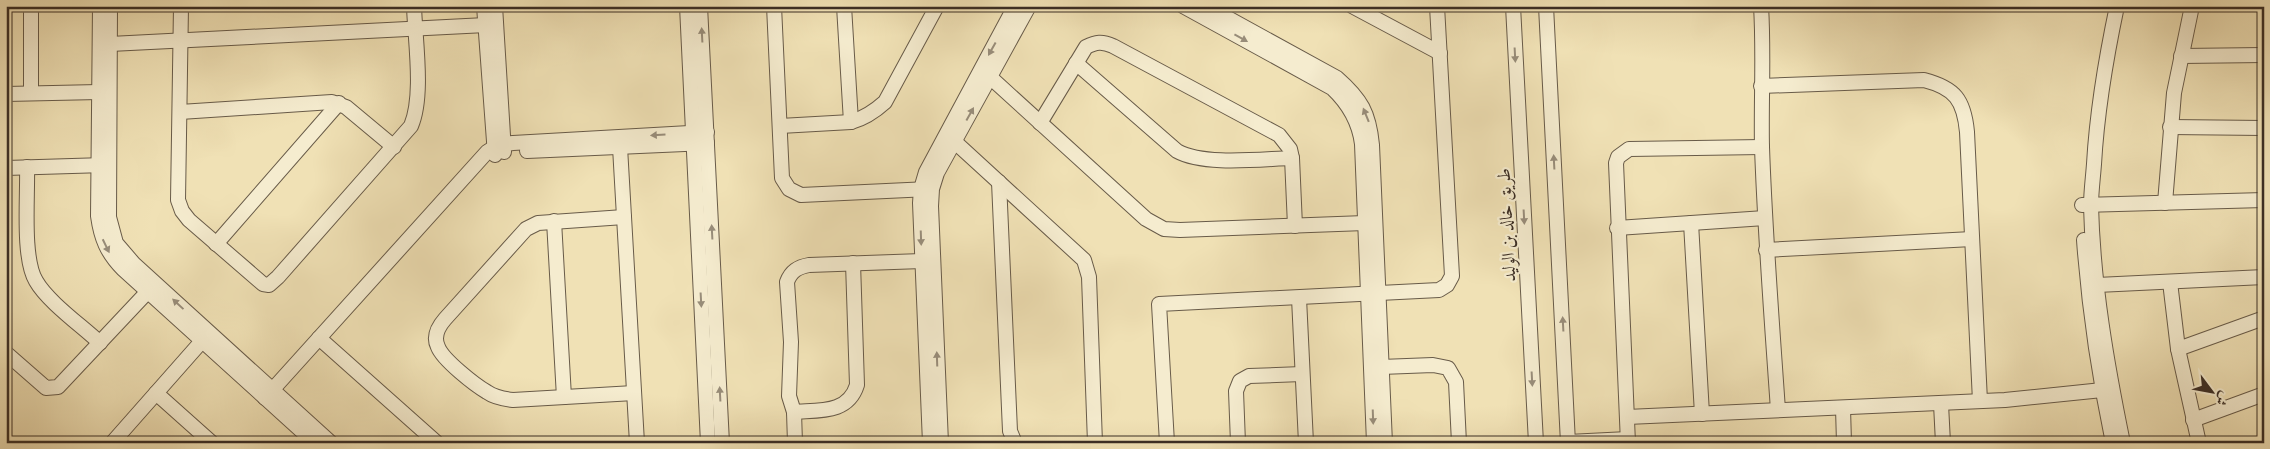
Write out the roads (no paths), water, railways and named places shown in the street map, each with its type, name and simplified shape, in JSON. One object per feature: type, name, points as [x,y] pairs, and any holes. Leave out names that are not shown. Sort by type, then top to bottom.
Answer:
[{"type":"street","points":[[31,6],[31,93]]},
{"type":"street","points":[[100,6],[99,92],[104,165]]},
{"type":"street","points":[[110,6],[104,165],[98,216],[105,245],[112,258],[151,287],[272,397],[315,443]]},
{"type":"street","points":[[181,6],[178,200],[182,211],[189,220],[263,284],[269,285],[278,278],[394,147],[410,126],[417,107],[414,6]]},
{"type":"street","points":[[484,6],[499,150]]},
{"type":"street","points":[[494,6],[499,150]]},
{"type":"street","points":[[687,6],[696,66],[700,138],[718,350],[722,443]]},
{"type":"street","points":[[696,66],[700,6]]},
{"type":"street","points":[[774,6],[782,178],[788,190],[801,195],[926,189]]},
{"type":"street","points":[[844,6],[851,122]]},
{"type":"street","points":[[780,126],[851,122],[875,112],[885,102],[937,6]]},
{"type":"street","points":[[930,443],[922,261],[926,172],[1015,6]]},
{"type":"street","points":[[926,189],[955,142],[1028,6]]},
{"type":"street","points":[[1183,6],[1226,17],[1332,88],[1343,98],[1352,112],[1360,131],[1365,223],[1373,294]]},
{"type":"street","points":[[1206,6],[1337,78],[1352,91],[1360,102],[1370,125],[1375,343],[1374,443]]},
{"type":"street","points":[[1352,6],[1440,53]]},
{"type":"street","points":[[1167,443],[1160,304],[1439,290],[1447,285],[1452,276],[1437,6]]},
{"type":"street","name":"طريق خالد بن الوليد","points":[[1513,6],[1536,443]]},
{"type":"street","points":[[1546,6],[1568,442],[1628,441],[1614,169],[1618,157],[1629,149],[1762,147]]},
{"type":"street","points":[[1761,6],[1763,29],[1761,86],[1762,147],[1766,250],[1778,410]]},
{"type":"street","points":[[2108,6],[2092,90],[2086,205],[2088,287],[2107,390],[2123,443]]},
{"type":"street","points":[[2113,443],[2097,285],[2086,205],[2102,90],[2118,6]]},
{"type":"street","points":[[2165,203],[2170,127],[2181,56],[2192,6]]},
{"type":"street","points":[[110,44],[486,25]]},
{"type":"street","points":[[1040,123],[1086,47],[1094,42],[1104,42],[1279,135],[1290,149],[1292,158],[1295,226]]},
{"type":"street","points":[[2181,56],[2264,55]]},
{"type":"street","points":[[1076,63],[1184,155],[1204,159],[1292,158]]},
{"type":"street","points":[[990,77],[1156,226],[1180,230],[1365,223]]},
{"type":"street","points":[[1761,86],[1924,80],[1942,85],[1957,97],[1966,113],[1980,401]]},
{"type":"street","points":[[6,94],[99,92]]},
{"type":"street","points":[[180,112],[325,103],[339,104],[353,112],[394,147]]},
{"type":"street","points":[[216,244],[339,104]]},
{"type":"street","points":[[2170,127],[2264,128]]},
{"type":"street","points":[[272,397],[488,152],[700,138]]},
{"type":"street","points":[[700,138],[704,351],[708,443]]},
{"type":"street","points":[[955,142],[1084,260],[1088,270],[1095,443]]},
{"type":"street","points":[[615,144],[624,217],[637,443]]},
{"type":"street","points":[[6,168],[104,165]]},
{"type":"street","points":[[27,167],[28,251],[30,267],[36,281],[46,294],[100,343]]},
{"type":"street","points":[[999,182],[1010,431],[1015,443]]},
{"type":"street","points":[[926,189],[931,206],[941,443]]},
{"type":"street","points":[[2086,205],[2264,200]]},
{"type":"street","points":[[624,217],[554,221],[538,223],[526,229],[438,327],[436,337],[438,347],[444,356],[488,393],[513,400],[634,393]]},
{"type":"street","points":[[1617,228],[1765,218]]},
{"type":"street","points":[[554,221],[564,397]]},
{"type":"street","points":[[1692,223],[1702,414]]},
{"type":"street","points":[[1766,250],[1972,238]]},
{"type":"street","points":[[795,443],[794,412],[789,396],[791,342],[787,282],[789,277],[801,267],[922,261]]},
{"type":"street","points":[[794,412],[838,408],[845,404],[854,393],[856,385],[853,264]]},
{"type":"street","points":[[2097,285],[2264,277]]},
{"type":"street","points":[[2170,282],[2178,349],[2199,443]]},
{"type":"street","points":[[151,287],[202,341],[331,443]]},
{"type":"street","points":[[6,353],[41,384],[52,389],[63,384],[151,287]]},
{"type":"street","points":[[1298,298],[1306,443]]},
{"type":"street","points":[[2178,349],[2264,318]]},
{"type":"street","points":[[112,443],[202,341]]},
{"type":"street","points":[[323,341],[437,443]]},
{"type":"street","points":[[1375,343],[1381,366],[1385,443]]},
{"type":"street","points":[[704,351],[718,350]]},
{"type":"street","points":[[1381,366],[1433,365],[1448,368],[1456,382],[1459,443]]},
{"type":"street","points":[[1238,443],[1236,390],[1240,381],[1250,376],[1302,374]]},
{"type":"street","points":[[1626,417],[1941,404],[2047,398],[2107,390]]},
{"type":"street","points":[[156,393],[212,443]]},
{"type":"street","points":[[2193,420],[2264,394]]},
{"type":"street","points":[[1941,404],[1943,443]]},
{"type":"street","points":[[1842,408],[1844,443]]}]
